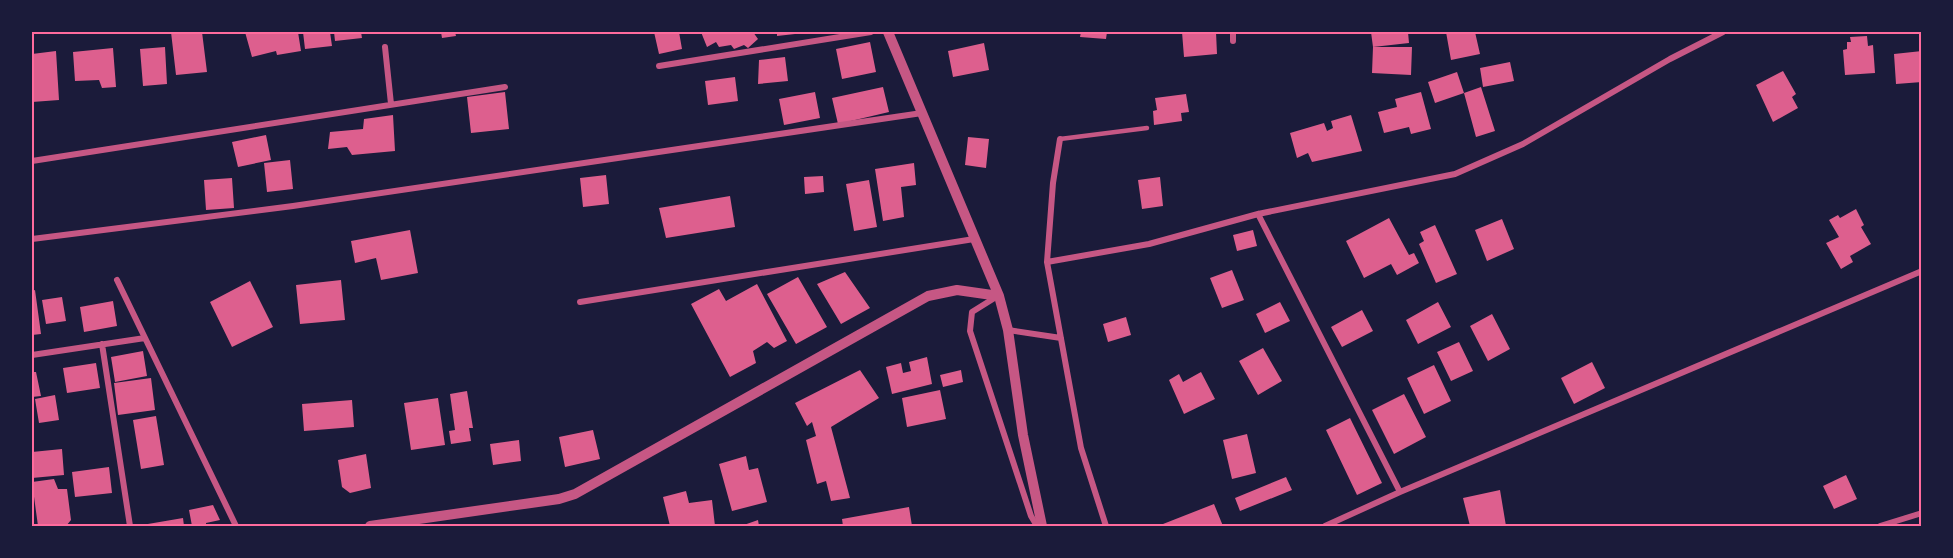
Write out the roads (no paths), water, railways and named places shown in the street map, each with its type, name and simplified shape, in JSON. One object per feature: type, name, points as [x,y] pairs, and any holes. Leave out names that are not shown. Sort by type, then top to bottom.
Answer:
[{"type":"street","points":[[659,66],[871,32]]},
{"type":"street","points":[[888,32],[999,296],[1008,330],[1023,435],[1042,526]]},
{"type":"street","points":[[1233,32],[1233,41]]},
{"type":"street","points":[[1047,262],[1156,242],[1258,214],[1427,181],[1488,162],[1723,32]]},
{"type":"street","points":[[385,47],[391,104]]},
{"type":"street","points":[[32,161],[505,87]]},
{"type":"street","points":[[32,239],[293,206],[923,113]]},
{"type":"street","points":[[1060,139],[1053,183],[1047,262],[1081,448],[1106,526]]},
{"type":"street","points":[[1258,214],[1400,492]]},
{"type":"street","points":[[580,302],[974,239]]},
{"type":"street","points":[[1325,526],[1400,492],[1922,271]]},
{"type":"street","points":[[117,280],[236,526]]},
{"type":"street","points":[[370,526],[559,499],[575,494],[928,296],[957,290],[999,296]]},
{"type":"street","points":[[999,296],[972,312],[970,331],[1031,516],[1037,526]]},
{"type":"street","points":[[1008,330],[1061,338]]},
{"type":"street","points":[[32,354],[144,338]]},
{"type":"street","points":[[102,344],[130,526]]},
{"type":"street","points":[[1880,526],[1922,513]]},
{"type":"lane","points":[[1060,139],[1147,128]]}]
